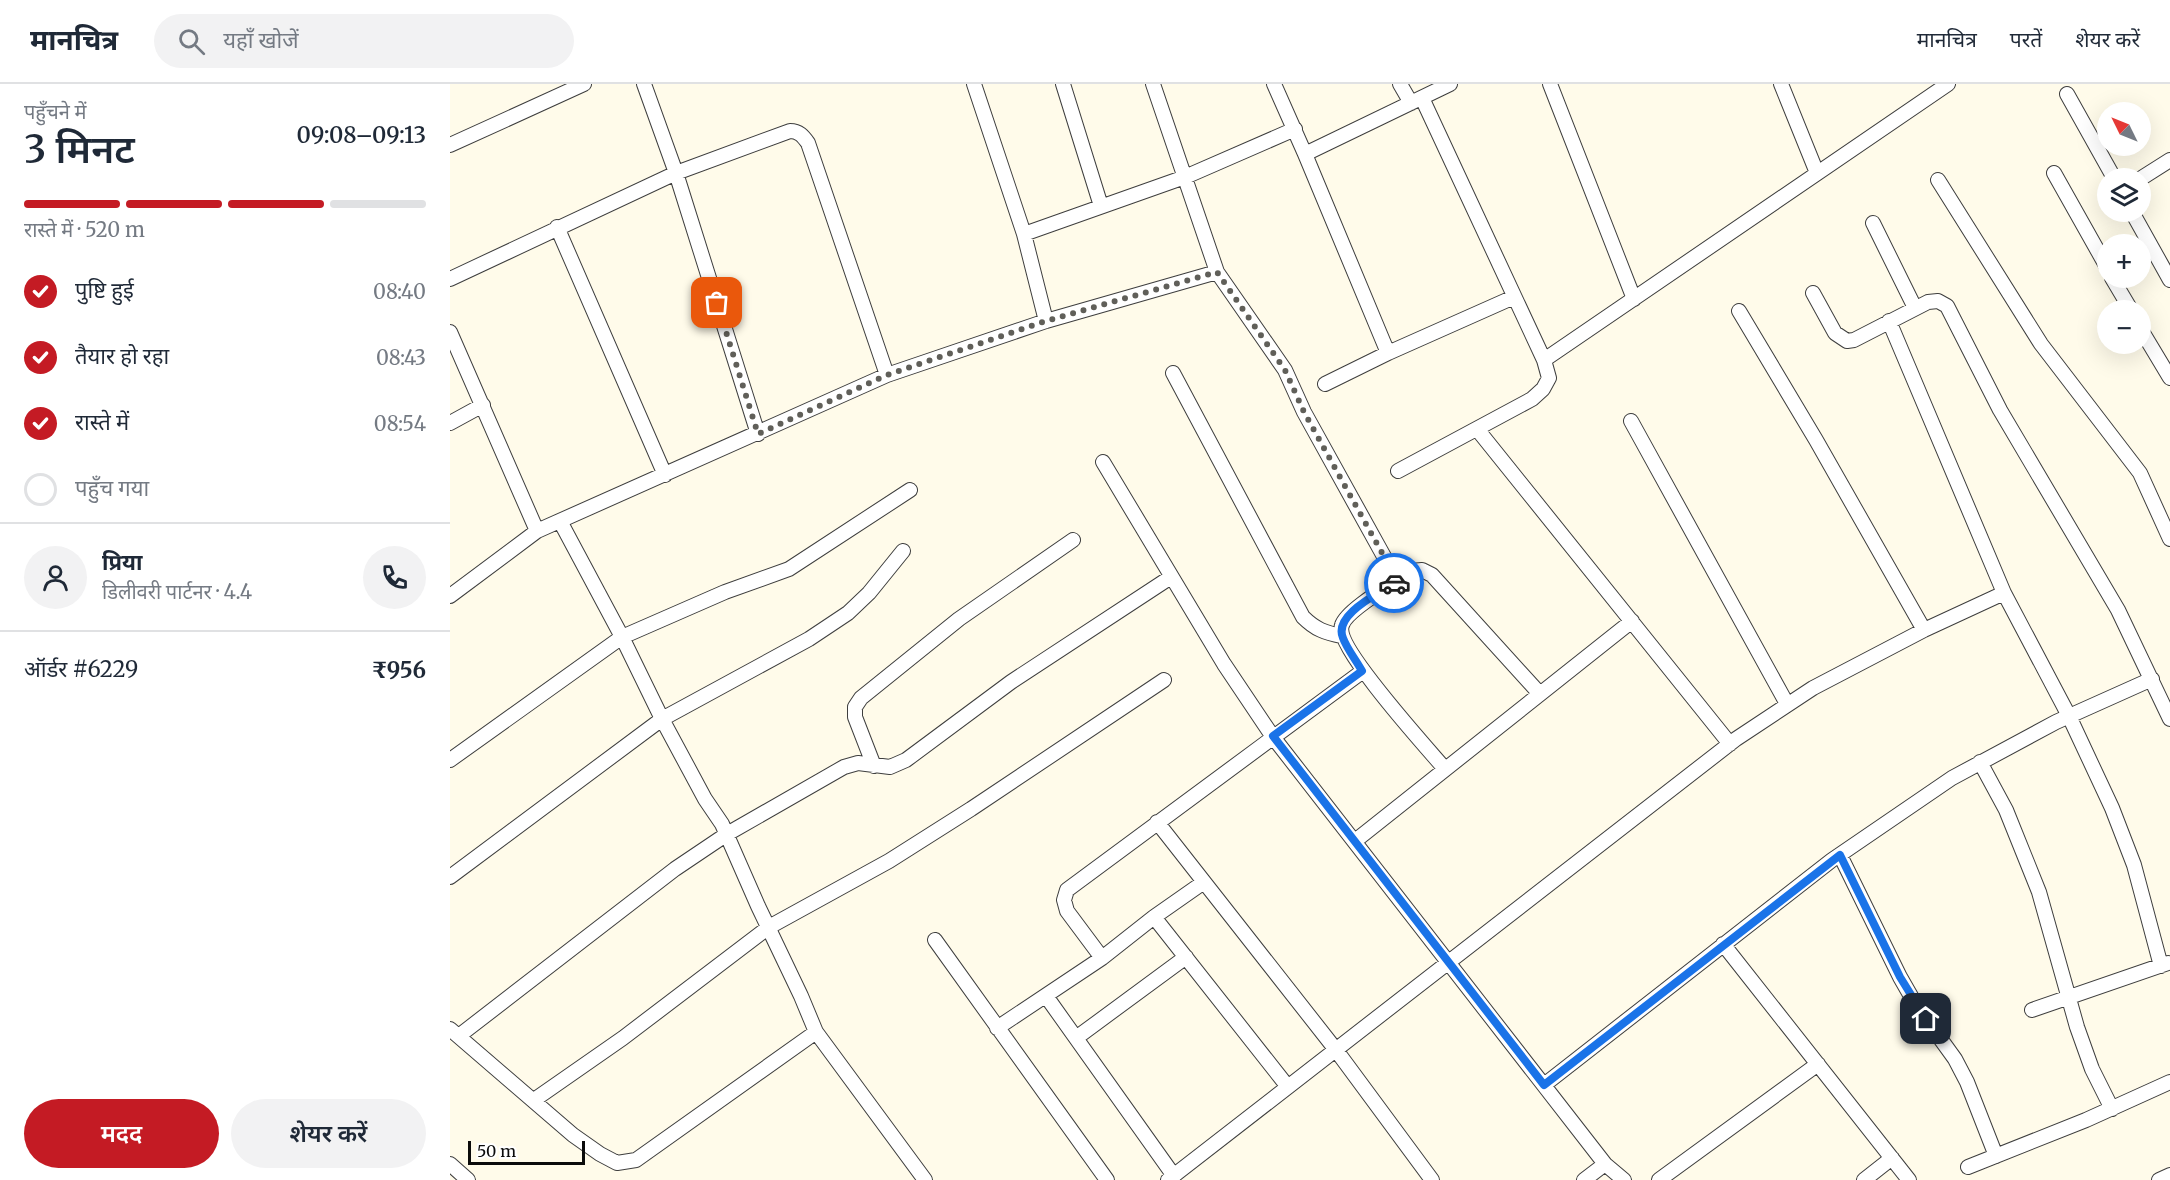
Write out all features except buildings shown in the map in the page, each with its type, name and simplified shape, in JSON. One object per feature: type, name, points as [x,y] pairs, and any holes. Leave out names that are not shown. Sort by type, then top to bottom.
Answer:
[{"type":"street","points":[[450,145],[584,84]]},
{"type":"street","points":[[644,84],[676,173],[758,434]]},
{"type":"street","points":[[974,84],[1024,234],[1046,321]]},
{"type":"street","points":[[1063,84],[1101,206]]},
{"type":"street","points":[[1153,84],[1217,272],[1285,370],[1304,412],[1397,580]]},
{"type":"street","points":[[1274,84],[1388,353]]},
{"type":"street","points":[[1398,471],[1532,399],[1543,389],[1549,378],[1544,360],[1514,297],[1416,101],[1400,84]]},
{"type":"street","points":[[1305,154],[1450,84]]},
{"type":"street","points":[[1550,84],[1634,299]]},
{"type":"street","points":[[1781,84],[1817,173]]},
{"type":"street","points":[[1544,360],[1948,84]]},
{"type":"street","points":[[2067,94],[2108,168]]},
{"type":"street","points":[[1024,234],[1185,177],[1295,129]]},
{"type":"street","points":[[450,279],[676,173],[790,131],[802,134],[808,143],[887,375]]},
{"type":"street","points":[[2151,172],[2170,160]]},
{"type":"street","points":[[2054,173],[2097,249]]},
{"type":"street","points":[[1938,180],[2042,344],[2139,473],[2170,538]]},
{"type":"street","points":[[2138,222],[2170,280]]},
{"type":"street","points":[[1873,223],[1915,308]]},
{"type":"street","points":[[557,227],[665,475]]},
{"type":"street","points":[[450,596],[537,531],[887,375],[1046,321],[1217,272]]},
{"type":"street","points":[[1813,293],[1835,333],[1847,341],[1854,340],[1928,302],[1938,301],[1947,306],[2000,410],[2118,610],[2170,719]]},
{"type":"street","points":[[1325,384],[1388,353],[1514,297]]},
{"type":"street","points":[[1739,311],[1924,630]]},
{"type":"street","points":[[1889,321],[2004,593],[2069,716],[2112,808],[2134,865],[2166,964],[2032,1010]]},
{"type":"street","points":[[450,332],[537,531]]},
{"type":"street","points":[[2151,346],[2170,378]]},
{"type":"street","points":[[1173,373],[1303,617],[1311,626],[1323,632],[1342,636]]},
{"type":"street","points":[[450,423],[483,405]]},
{"type":"street","points":[[1631,421],[1787,704]]},
{"type":"street","points":[[1477,429],[1730,744]]},
{"type":"street","points":[[1103,462],[1224,664],[1273,736],[1605,1164],[1624,1180]]},
{"type":"street","points":[[450,760],[622,637],[725,592],[789,569],[910,490]]},
{"type":"street","points":[[560,521],[622,637],[662,719],[727,834],[816,1032],[922,1179]]},
{"type":"street","points":[[874,766],[855,717],[855,707],[861,698],[959,619],[1073,540]]},
{"type":"street","points":[[450,877],[662,719],[810,639],[848,614],[869,593],[903,551]]},
{"type":"street","points":[[1445,770],[1362,671],[1342,636],[1341,626],[1348,614],[1397,580],[1411,572],[1422,570],[1432,575],[1540,694]]},
{"type":"street","points":[[816,1032],[636,1160],[617,1163],[573,1135],[455,1032],[675,869],[727,834],[844,767],[858,763],[890,767],[906,760],[1011,682],[1171,577]]},
{"type":"street","points":[[1046,996],[1171,1178],[1730,744],[1813,688],[1924,630],[2004,593]]},
{"type":"street","points":[[1355,841],[1632,621]]},
{"type":"street","points":[[1102,958],[1068,911],[1064,900],[1067,890],[1362,671]]},
{"type":"street","points":[[1544,1085],[1840,855],[1952,778],[2069,716],[2152,679]]},
{"type":"street","points":[[534,1100],[623,1038],[769,927],[889,861],[1164,680]]},
{"type":"street","points":[[1980,762],[2006,810],[2039,892],[2068,998],[2092,1069],[2112,1109]]},
{"type":"street","points":[[1157,822],[1336,1050],[1428,1179]]},
{"type":"street","points":[[1840,855],[1900,977],[1916,1005],[1955,1059],[1967,1082],[1996,1156]]},
{"type":"street","points":[[997,1028],[1102,958],[1154,917],[1204,882]]},
{"type":"street","points":[[1154,917],[1288,1087]]},
{"type":"street","points":[[935,940],[1107,1180]]},
{"type":"street","points":[[1723,944],[1909,1180]]},
{"type":"street","points":[[1076,1038],[1186,957]]},
{"type":"street","points":[[1659,1180],[1818,1064]]},
{"type":"street","points":[[1968,1167],[2112,1109],[2170,1082]]},
{"type":"street","points":[[1864,1180],[1892,1158]]},
{"type":"street","points":[[450,1164],[468,1180]]},
{"type":"street","points":[[1584,1180],[1605,1164]]},
{"type":"street","points":[[2159,1180],[2170,1175]]},
{"type":"way so far","points":[[717,303],[758,434],[887,375],[1046,321],[1217,272],[1285,370],[1304,412],[1397,580],[1394,583]]},
{"type":"route","points":[[1394,583],[1348,614],[1341,626],[1342,636],[1362,671],[1273,736],[1544,1085],[1840,855],[1900,977],[1926,1019]]}]
